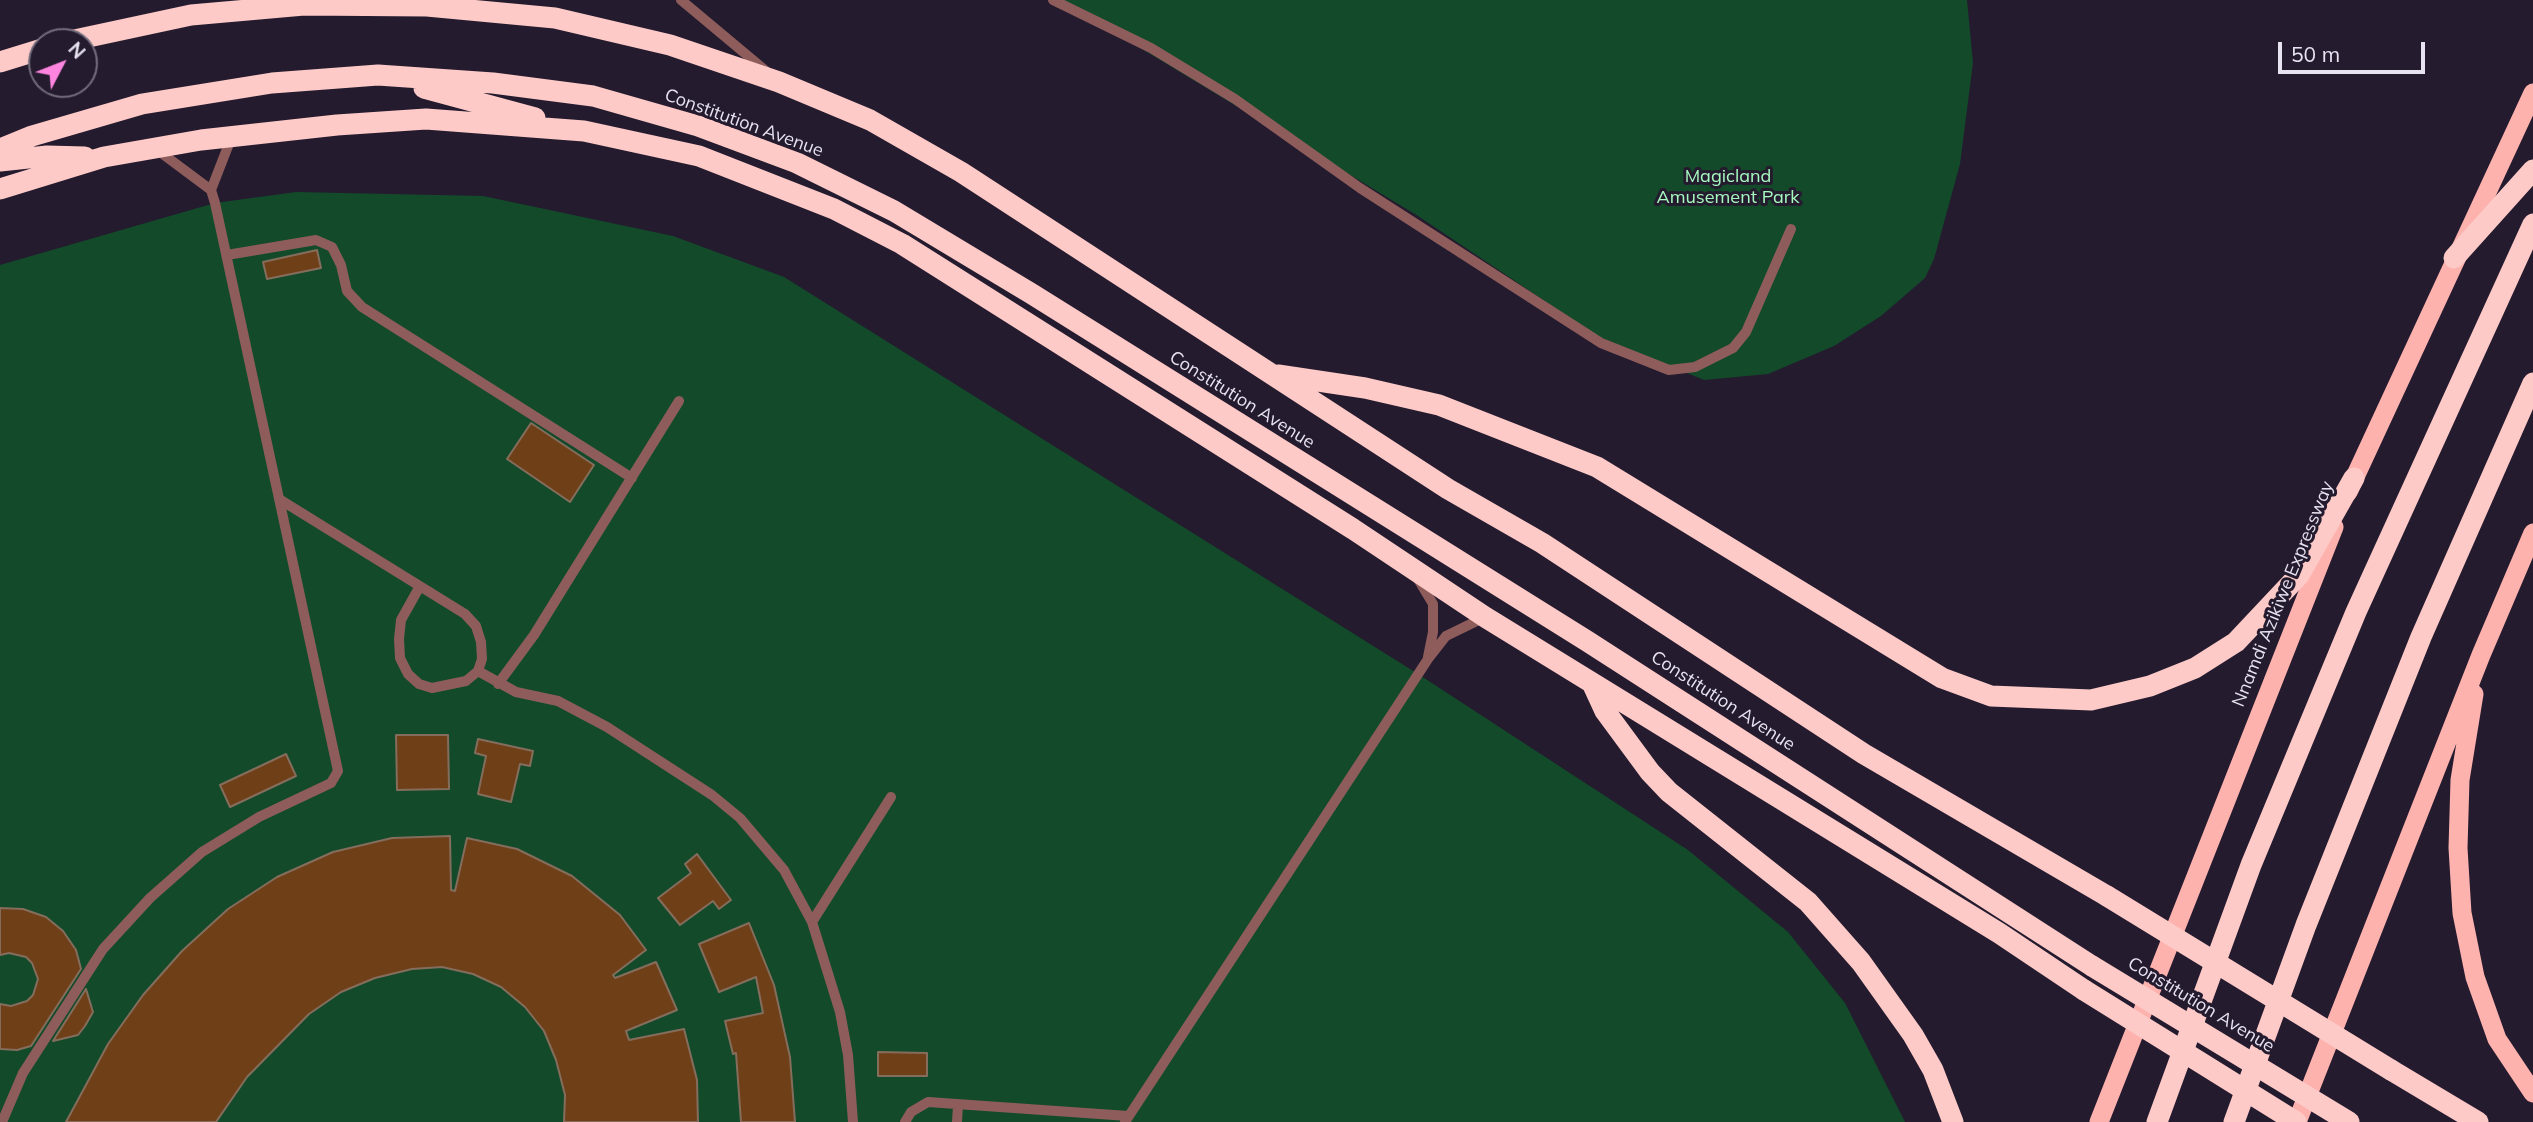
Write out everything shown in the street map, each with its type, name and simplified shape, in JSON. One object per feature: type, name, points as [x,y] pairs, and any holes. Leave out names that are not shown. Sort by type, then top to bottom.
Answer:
[{"type":"highway","name":"Constitution Avenue","points":[[98,35],[191,15],[304,5],[378,3],[555,18],[670,45],[779,82],[870,120],[961,172],[1448,489],[1542,543],[1864,754],[2107,896],[2478,1122]]},
{"type":"highway","points":[[0,62],[28,53]]},
{"type":"highway","name":"Constitution Avenue","points":[[0,149],[32,136],[142,104],[272,83],[378,75],[493,83],[593,96],[698,126],[797,163],[894,211],[1020,287],[1587,641],[2092,966],[2349,1122]]},
{"type":"highway","points":[[378,75],[584,131],[699,156],[834,209],[902,244],[1593,685],[1999,933],[2084,990],[2297,1122],[2481,655],[2533,533]]},
{"type":"highway","name":"Nnamdi Azikiwe Expressway","points":[[2099,1122],[2354,478],[2533,93]]},
{"type":"highway","points":[[0,189],[104,157],[232,136],[426,119],[584,131]]},
{"type":"highway","points":[[0,161],[47,156],[104,157]]},
{"type":"highway","points":[[2454,258],[2533,170]]},
{"type":"highway","points":[[2157,1122],[2251,865],[2356,612],[2533,224]]},
{"type":"highway","points":[[1270,373],[1365,388],[1439,405],[1597,467],[1942,678],[1991,696],[2041,701],[2091,700],[2150,686],[2195,668],[2236,642],[2299,575],[2354,478]]},
{"type":"highway","points":[[2234,1122],[2306,925],[2416,649],[2533,383]]},
{"type":"highway","points":[[2481,655],[2460,780],[2458,848],[2462,913],[2475,977],[2497,1039],[2533,1093]]},
{"type":"highway","points":[[1593,685],[1605,711],[1650,772],[1670,792],[1808,902],[1861,962],[1913,1035],[1933,1070],[1953,1122]]},
{"type":"highway","points":[[1999,933],[2049,938]]},
{"type":"lane","points":[[681,0],[779,82]]},
{"type":"lane","points":[[1054,0],[1152,48],[1235,99],[1371,195],[1601,343],[1668,370],[1695,367],[1733,348],[1746,332],[1791,229]]},
{"type":"lane","points":[[2,1122],[23,1073],[103,949],[150,898],[202,852],[259,817],[331,783],[338,771],[211,190],[232,136]]},
{"type":"lane","points":[[154,148],[211,190]]},
{"type":"lane","points":[[227,255],[316,240],[332,247],[341,265],[347,291],[362,307],[632,478]]},
{"type":"lane","points":[[498,684],[534,635],[680,401]]},
{"type":"lane","points":[[279,499],[420,586],[465,614],[476,626],[482,659],[478,671],[466,681],[432,688],[419,684],[408,674],[400,658],[400,629],[405,611],[420,586]]},
{"type":"lane","points":[[1412,568],[1433,604],[1433,632],[1428,659]]},
{"type":"lane","points":[[905,1122],[911,1112],[928,1102],[1056,1117],[1127,1119],[1428,659],[1446,636],[1493,621]]},
{"type":"lane","points":[[478,671],[516,692],[558,701],[607,727],[712,795],[740,818],[764,845],[784,870],[812,922],[840,1012],[848,1055],[853,1122]]},
{"type":"lane","points":[[812,922],[891,797]]},
{"type":"lane","points":[[957,1122],[958,1105]]},
{"type":"lane","points":[[1003,1122],[1004,1110]]},
{"type":"green space","name":"Magicland Amusement Park","points":[[1061,0],[1967,0],[1973,63],[1960,164],[1934,259],[1925,278],[1881,316],[1834,346],[1768,374],[1704,380],[1597,336],[1418,216]]},
{"type":"green space","points":[[296,192],[483,196],[673,236],[784,277],[1418,674],[1688,850],[1788,932],[1845,1003],[1905,1122],[0,1122],[0,265],[215,203]]},
{"type":"building","points":[[317,250],[321,268],[267,279],[263,262]]},
{"type":"building","points":[[531,423],[594,465],[570,502],[507,459]]},
{"type":"building","points":[[396,735],[448,735],[449,789],[397,790]]},
{"type":"building","points":[[478,739],[533,751],[530,766],[520,764],[511,802],[478,794],[486,756],[475,753]]},
{"type":"building","points":[[286,754],[296,776],[230,807],[220,785]]},
{"type":"building","points":[[450,836],[451,890],[455,891],[467,838],[517,849],[572,876],[620,915],[646,950],[613,975],[615,978],[656,962],[677,1010],[626,1031],[629,1040],[684,1029],[697,1080],[698,1122],[564,1122],[565,1095],[556,1060],[544,1031],[525,1007],[501,987],[473,974],[442,967],[412,969],[375,978],[341,992],[309,1014],[247,1077],[216,1122],[66,1122],[108,1044],[143,995],[182,951],[228,909],[277,877],[333,852],[392,838]]},
{"type":"building","points":[[697,854],[731,900],[719,909],[713,901],[680,925],[658,898],[691,873],[685,864]]},
{"type":"building","points":[[0,908],[23,909],[46,917],[63,931],[76,950],[81,969],[31,1046],[17,1050],[0,1049],[0,1004],[11,1006],[27,1001],[33,995],[38,979],[32,963],[26,957],[9,953],[0,955]]},
{"type":"building","points":[[749,923],[774,985],[790,1057],[795,1122],[741,1122],[736,1053],[733,1054],[725,1021],[763,1013],[756,977],[719,992],[699,944]]},
{"type":"building","points":[[86,989],[93,1012],[85,1026],[78,1035],[53,1041]]},
{"type":"building","points":[[878,1052],[927,1053],[927,1076],[878,1076]]}]
